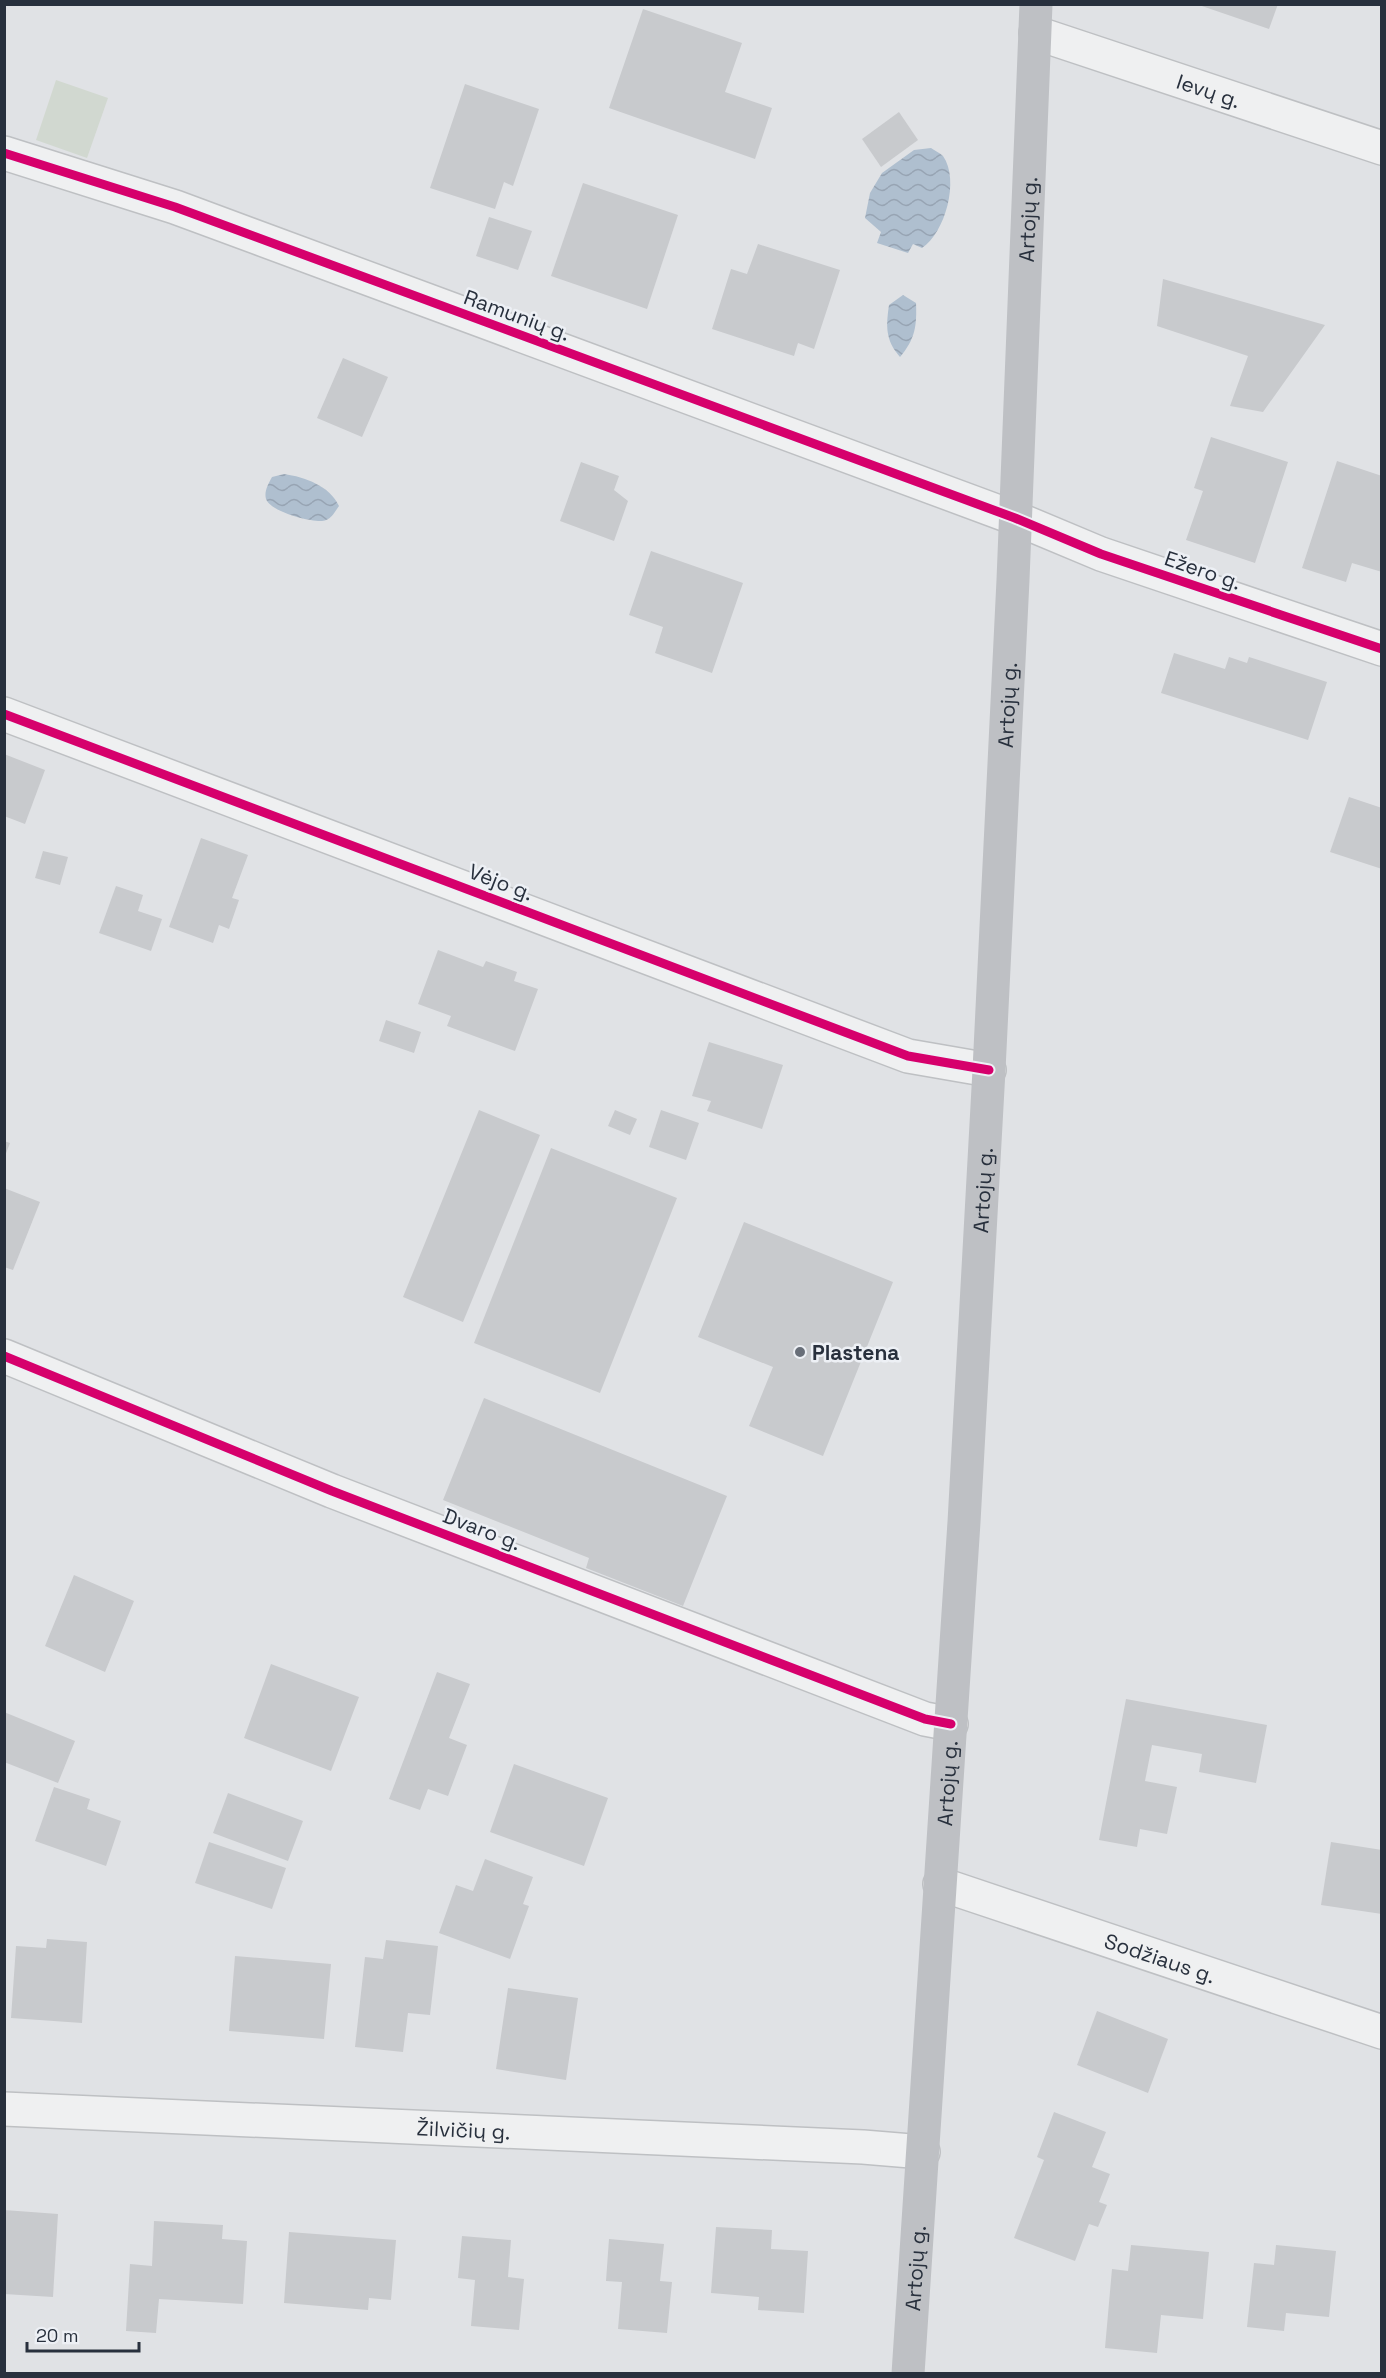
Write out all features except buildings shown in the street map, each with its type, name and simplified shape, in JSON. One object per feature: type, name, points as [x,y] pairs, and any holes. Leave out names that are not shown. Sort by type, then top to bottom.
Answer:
[{"type":"main road","name":"Artojų g.","points":[[908,2373],[951,1724],[989,1070],[1036,19]]},
{"type":"street","name":"Ievų g.","points":[[1036,19],[1382,148]]},
{"type":"street","name":"Ramunių g.","points":[[4,153],[174,207],[1015,518]]},
{"type":"street","name":"Ežero g.","points":[[1015,518],[1101,555],[1382,649]]},
{"type":"street","name":"Vėjo g.","points":[[4,714],[908,1056],[989,1070]]},
{"type":"street","name":"Dvaro g.","points":[[4,1356],[343,1495],[925,1719],[951,1724]]},
{"type":"street","name":"Sodžiaus g.","points":[[940,1884],[1382,2032]]},
{"type":"street","name":"Žilvičių g.","points":[[4,2109],[863,2147],[922,2152]]},
{"type":"shaded area","points":[[56,80],[108,98],[87,158],[36,140]]},
{"type":"water","points":[[931,148],[943,156],[950,178],[948,205],[937,231],[922,248],[913,244],[908,253],[877,243],[881,232],[865,218],[870,193],[882,173],[914,150]]},
{"type":"water","points":[[903,295],[916,303],[916,319],[912,338],[900,357],[889,339],[887,320],[889,305]]},
{"type":"water","points":[[284,474],[300,477],[330,493],[339,506],[334,514],[322,521],[309,520],[283,512],[269,504],[266,491],[272,477]]},
{"type":"cycle path","points":[[4,153],[175,207],[1015,518],[1101,554],[1382,649]]},
{"type":"cycle path","points":[[4,714],[908,1056],[989,1070]]},
{"type":"cycle path","points":[[4,1356],[332,1491],[925,1719],[951,1724]]},
{"type":"place","name":"Plastena","points":[[800,1352]]}]
